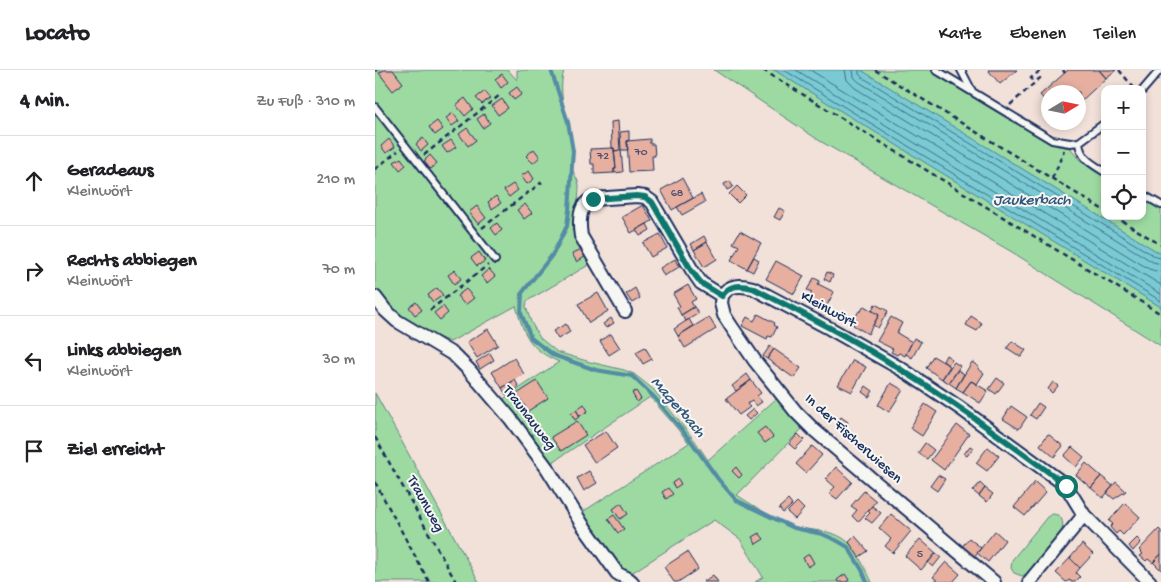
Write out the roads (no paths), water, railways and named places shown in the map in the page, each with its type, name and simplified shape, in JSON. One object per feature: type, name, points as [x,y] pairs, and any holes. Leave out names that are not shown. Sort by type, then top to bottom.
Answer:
[{"type":"street","points":[[625,311],[581,236],[579,228],[582,208],[587,201],[593,199],[637,196],[645,197],[652,202],[691,270],[701,283],[722,296]]},
{"type":"street","name":"Kleinwört","points":[[722,296],[725,291],[736,286],[753,288],[903,370],[992,430],[1065,484],[1084,515],[1150,582]]},
{"type":"street","name":"In der Fischerwiesen","points":[[722,296],[721,304],[731,326],[755,361],[796,412],[814,430],[994,582]]},
{"type":"street","name":"Traunauweg","points":[[375,297],[397,321],[454,355],[469,370],[510,418],[547,468],[582,524],[617,573],[632,582]]},
{"type":"street","points":[[1029,582],[1084,515]]},
{"type":"lane","points":[[936,70],[1053,140],[1079,142],[1101,126]]},
{"type":"lane","points":[[961,70],[972,92]]},
{"type":"lane","points":[[1146,86],[1160,70]]},
{"type":"lane","points":[[375,107],[495,260]]},
{"type":"lane","points":[[1079,142],[1081,153],[1086,159],[1101,169]]},
{"type":"lane","points":[[1146,196],[1161,205]]},
{"type":"water","name":"Jaukerbach","points":[[774,70],[861,70],[1101,217],[1101,220],[1106,220],[1161,254],[1161,307]]},
{"type":"waterway","name":"Magerbach","points":[[551,70],[568,122],[573,151],[569,210],[567,226],[553,254],[522,293],[521,313],[531,338],[553,355],[596,370],[632,376],[655,398],[736,500],[794,528],[822,534],[848,547],[867,582]]}]
